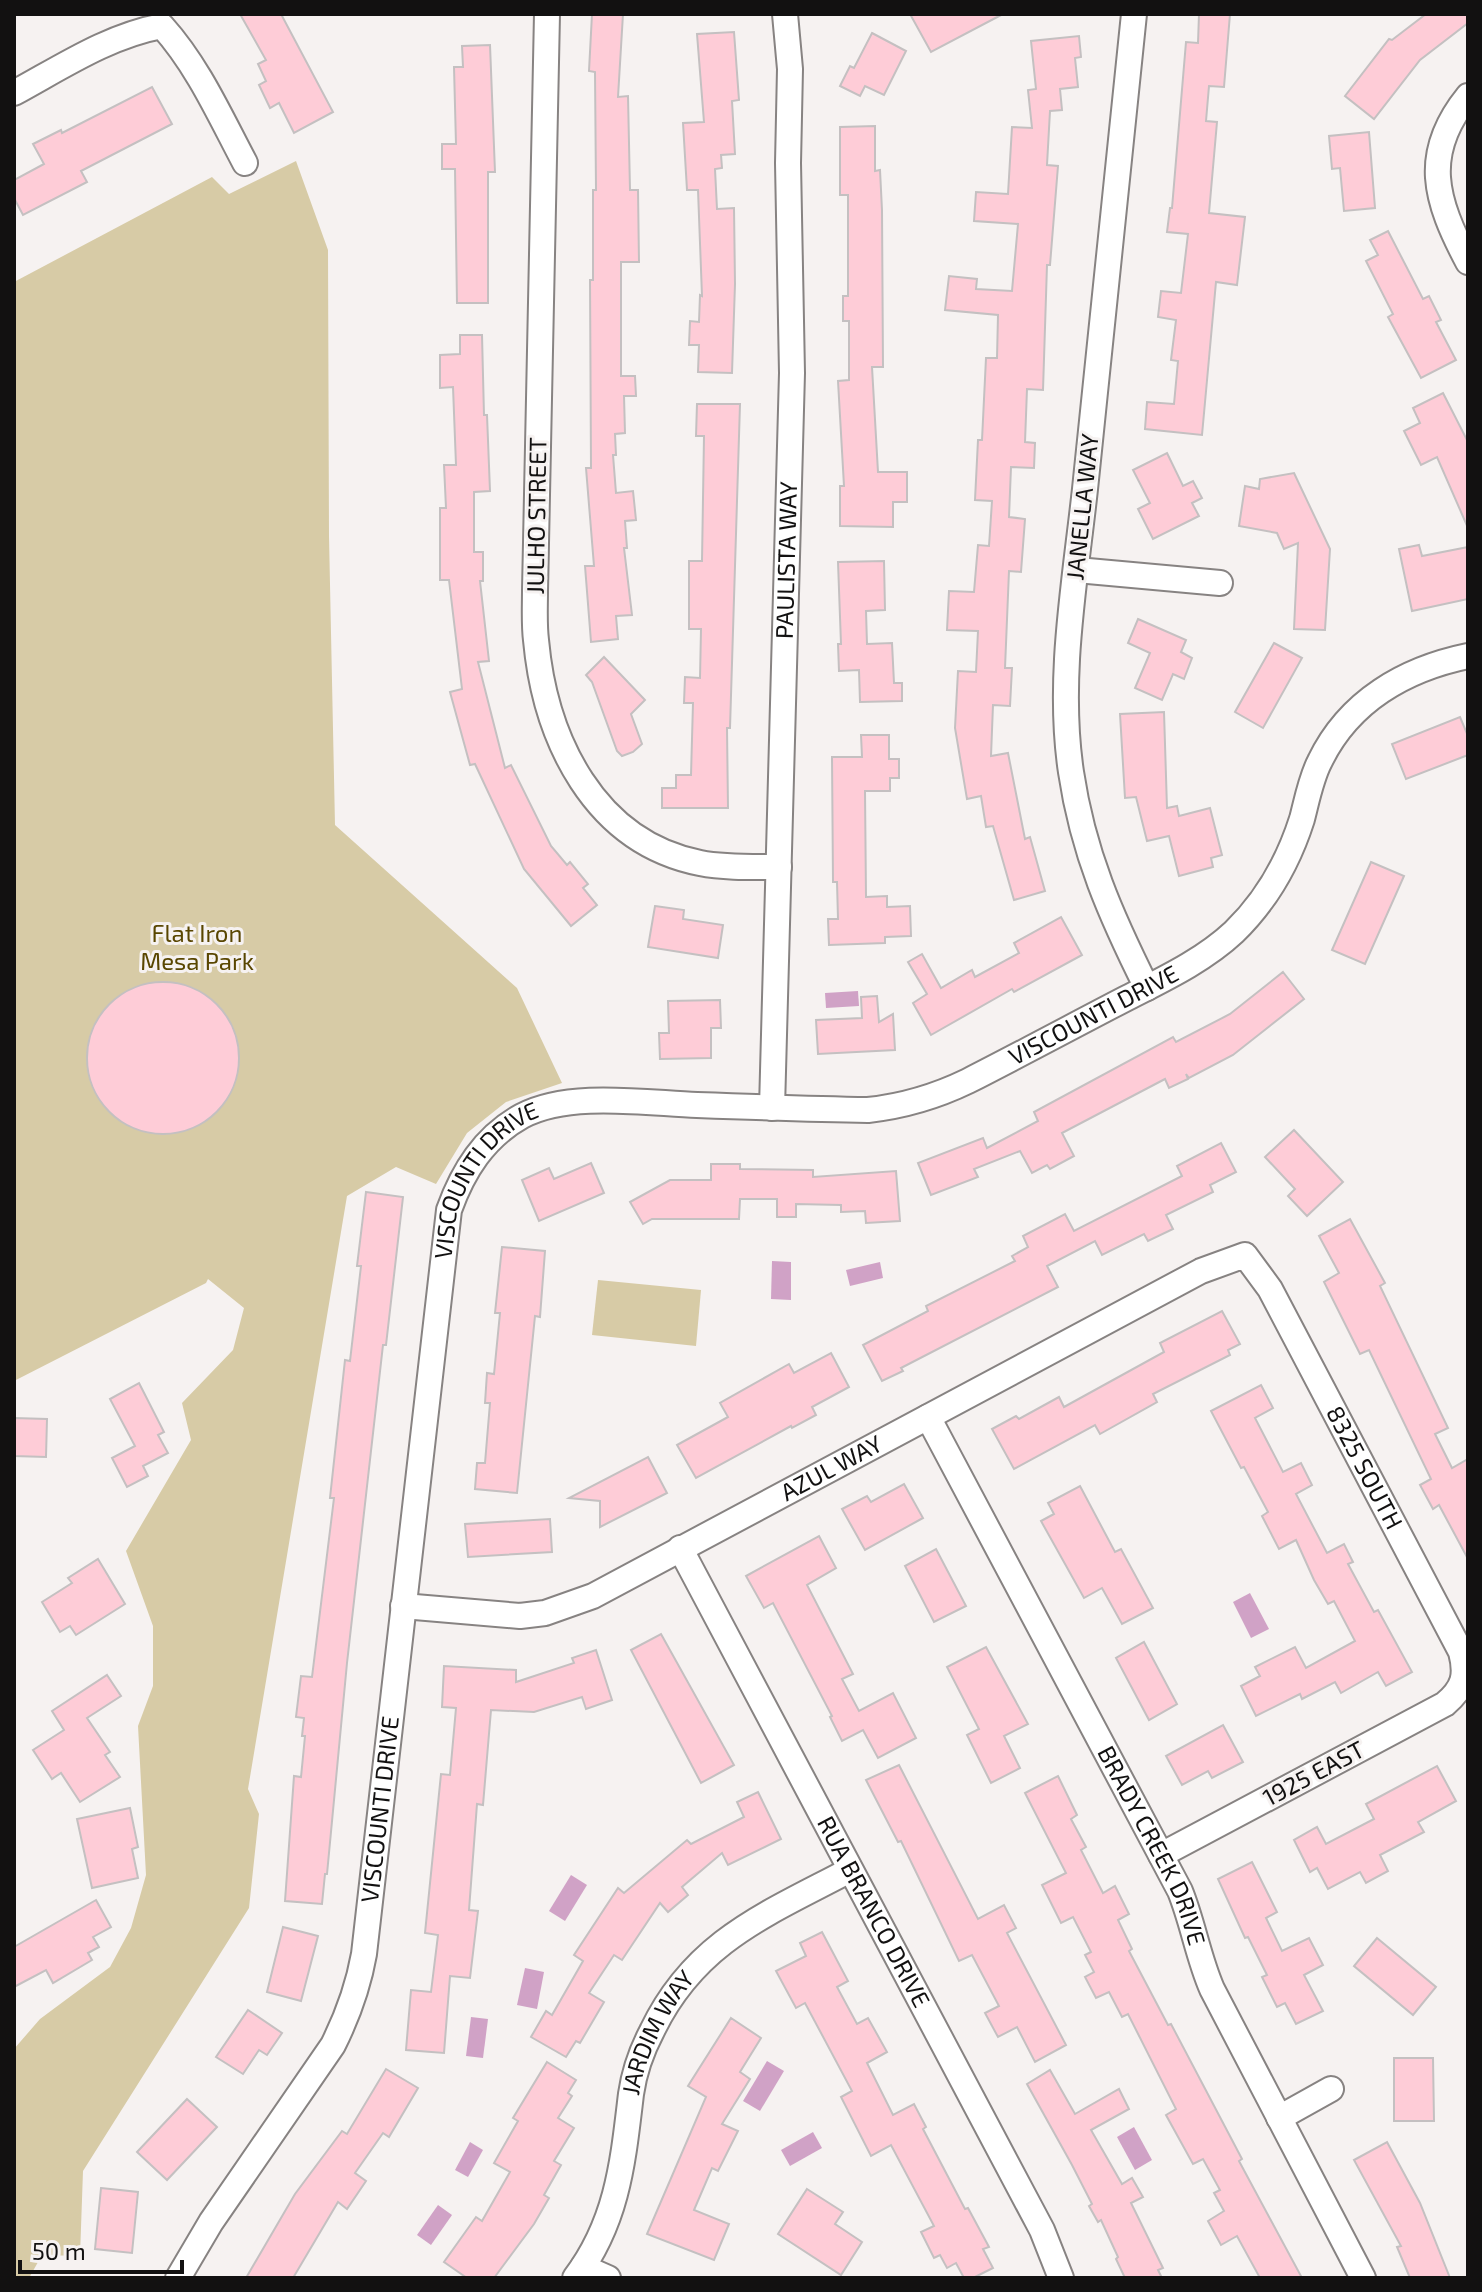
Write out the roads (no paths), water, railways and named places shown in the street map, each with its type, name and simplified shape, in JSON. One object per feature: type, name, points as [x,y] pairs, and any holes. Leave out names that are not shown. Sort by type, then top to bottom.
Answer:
[{"type":"street","name":"JULHO STREET","points":[[547,14],[535,591],[535,640],[544,688],[558,737],[581,781],[612,820],[653,847],[700,863],[779,867]]},
{"type":"street","name":"JANELLA WAY","points":[[1134,14],[1067,667],[1067,719],[1071,771],[1081,825],[1099,886],[1147,988]]},
{"type":"street","name":"PAULISTA WAY","points":[[772,1108],[792,373],[788,163],[793,17]]},
{"type":"street","points":[[14,93],[105,44],[136,31],[162,26],[181,47],[199,76],[245,163]]},
{"type":"street","points":[[1468,96],[1451,116],[1442,139],[1437,166],[1441,200],[1453,234],[1468,262]]},
{"type":"street","points":[[1077,570],[1220,583]]},
{"type":"street","name":"VISCOUNTI DRIVE","points":[[178,2278],[211,2222],[333,2045],[359,1985],[449,1210],[460,1178],[479,1152],[500,1131],[524,1115],[553,1105],[583,1102],[868,1110],[904,1106],[937,1096],[1147,988],[1192,963],[1232,934],[1263,901],[1286,864],[1319,762],[1338,730],[1363,703],[1394,681],[1468,656]]},
{"type":"street","name":"AZUL WAY","points":[[403,1606],[520,1616],[545,1613],[593,1596],[1201,1271],[1245,1255]]},
{"type":"street","name":"8325 SOUTH","points":[[1245,1255],[1270,1289],[1461,1652],[1466,1670],[1462,1686]]},
{"type":"street","name":"BRADY CREEK DRIVE","points":[[928,1417],[1161,1855],[1189,1913],[1201,1965],[1212,1989],[1363,2278]]},
{"type":"street","name":"RUA BRANCO DRIVE","points":[[680,1548],[1042,2230],[1061,2278]]},
{"type":"street","name":"1925 EAST","points":[[1161,1855],[1445,1704],[1462,1686]]},
{"type":"street","name":"JARDIM WAY","points":[[579,2273],[606,2224],[620,2179],[631,2089],[644,2047],[664,2006],[692,1968],[727,1938],[850,1870]]},
{"type":"street","points":[[1279,2118],[1331,2089]]},
{"type":"street","points":[[579,2273],[608,2278]]},
{"type":"park label","name":"Flat Iron Mesa Park","points":[[197,948]]}]
